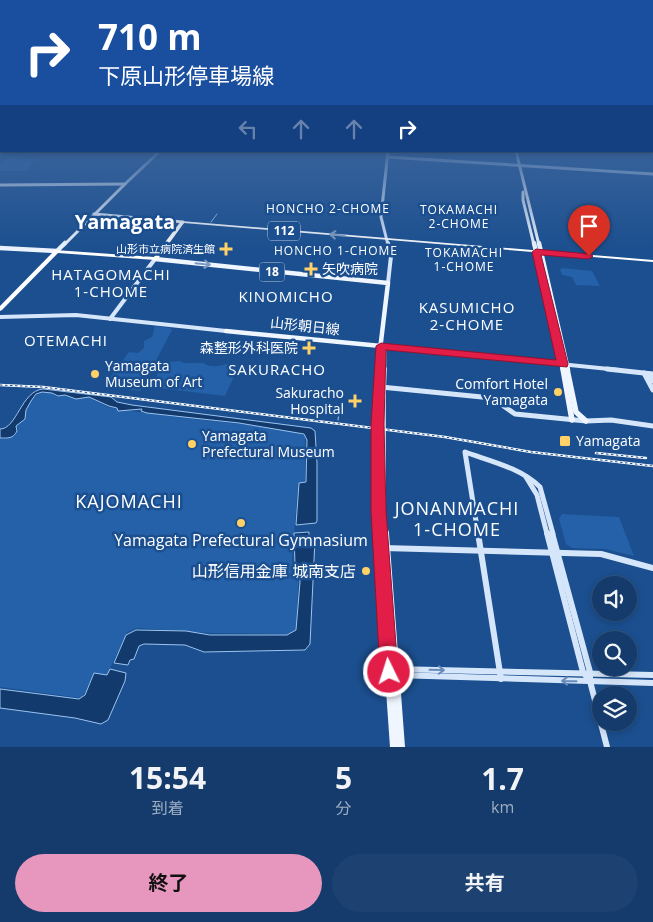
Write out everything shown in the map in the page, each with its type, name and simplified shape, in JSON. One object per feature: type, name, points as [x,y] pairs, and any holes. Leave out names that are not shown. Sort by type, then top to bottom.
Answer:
[{"type":"highway","name":"112","points":[[183,222],[653,261]]},
{"type":"highway","points":[[0,309],[57,251],[155,258],[183,222]]},
{"type":"main road","points":[[522,182],[576,412],[585,420]]},
{"type":"main road","points":[[0,185],[125,184]]},
{"type":"main road","points":[[0,248],[57,251],[125,184]]},
{"type":"main road","points":[[94,214],[183,222]]},
{"type":"main road","name":"18","points":[[155,258],[388,283]]},
{"type":"main road","points":[[388,283],[381,346],[381,513],[382,548],[401,747]]},
{"type":"main road","name":"山形朝日線","points":[[226,331],[381,346]]},
{"type":"main road","points":[[565,365],[572,419]]},
{"type":"main road","points":[[393,672],[394,747]]},
{"type":"street","points":[[385,182],[381,217],[391,263],[388,283]]},
{"type":"street","points":[[110,319],[155,258]]},
{"type":"street","points":[[0,317],[20,318],[60,314],[226,331]]},
{"type":"street","points":[[381,346],[649,374]]},
{"type":"street","points":[[649,374],[653,381]]},
{"type":"street","points":[[649,374],[653,390]]},
{"type":"street","points":[[381,387],[492,398],[515,414],[653,426]]},
{"type":"street","points":[[501,679],[465,452],[521,474],[530,481],[537,495],[556,554],[608,747]]},
{"type":"street","points":[[382,548],[614,556],[653,568]]},
{"type":"street","points":[[393,672],[499,670],[653,675]]},
{"type":"street","points":[[393,672],[501,679],[653,683]]},
{"type":"shaded area","points":[[356,260],[370,261],[369,263],[373,264],[370,274],[365,276],[351,275]]},
{"type":"shaded area","points":[[562,268],[592,271],[600,286],[576,285],[572,277],[562,275],[560,270]]},
{"type":"shaded area","points":[[155,326],[172,330],[140,391],[104,386],[129,352],[138,353],[144,348],[144,341],[152,337]]},
{"type":"shaded area","points":[[179,361],[203,363],[209,366],[231,364],[238,368],[225,396],[151,387],[163,363]]},
{"type":"shaded area","points":[[43,389],[111,397],[117,402],[132,405],[311,428],[315,431],[317,521],[316,523],[296,525],[299,483],[306,482],[307,440],[304,434],[239,423],[147,413],[141,411],[142,409],[118,411],[117,408],[89,397],[76,399],[65,395],[58,396],[42,392],[36,394],[31,401],[26,410],[25,419],[16,426],[17,431],[14,435],[0,438],[0,429],[11,423],[29,396]]},
{"type":"shaded area","points":[[42,392],[52,393],[57,397],[64,395],[76,399],[88,397],[108,407],[117,409],[268,427],[288,430],[305,436],[305,481],[298,484],[292,561],[294,567],[299,571],[296,630],[289,634],[210,633],[138,628],[127,632],[107,675],[94,673],[81,698],[0,687],[0,439],[10,438],[14,435],[18,430],[17,426],[25,419],[30,403]]},
{"type":"shaded area","points":[[562,514],[619,517],[634,556],[605,549],[572,548],[566,544],[559,519]]},
{"type":"shaded area","points":[[309,532],[309,536],[315,539],[310,644],[305,650],[204,652],[185,645],[144,644],[139,646],[134,659],[130,660],[128,665],[114,663],[126,635],[136,630],[186,631],[210,635],[287,635],[296,630],[301,570],[295,566],[294,533]]},
{"type":"shaded area","points":[[110,669],[126,673],[125,681],[108,720],[101,724],[75,718],[0,708],[0,689],[79,699],[85,695],[94,673],[107,675]]},
{"type":"waterway","points":[[211,222],[217,214]]},
{"type":"waterway","points":[[338,420],[339,413]]},
{"type":"railway","points":[[0,385],[43,387],[445,437],[531,452],[653,466]]},
{"type":"railway","points":[[596,453],[646,458]]},
{"type":"place","name":"山形市立病院済生館","points":[[226,249]]},
{"type":"place","name":"矢吹病院","points":[[311,269]]},
{"type":"place","name":"森整形外科医院","points":[[309,348]]},
{"type":"place","name":"Yamagata Museum of Art","points":[[95,374]]},
{"type":"place","name":"Comfort Hotel Yamagata","points":[[558,392]]},
{"type":"place","name":"Sakuracho Hospital","points":[[355,401]]},
{"type":"place","name":"Yamagata","points":[[565,441]]},
{"type":"place","name":"Yamagata Prefectural Museum","points":[[192,444]]},
{"type":"place","name":"Yamagata Prefectural Gymnasium","points":[[241,523]]},
{"type":"place","name":"山形信用金庫 城南支店","points":[[366,571]]},
{"type":"district","name":"HONCHO 2-CHOME","points":[[328,209]]},
{"type":"district","name":"TOKAMACHI 2-CHOME","points":[[459,217]]},
{"type":"district","name":"Yamagata","points":[[125,222]]},
{"type":"district","name":"HONCHO 1-CHOME","points":[[336,251]]},
{"type":"district","name":"TOKAMACHI 1-CHOME","points":[[464,260]]},
{"type":"district","name":"HATAGOMACHI 1-CHOME","points":[[111,284]]},
{"type":"district","name":"KINOMICHO","points":[[286,297]]},
{"type":"district","name":"KASUMICHO 2-CHOME","points":[[467,316]]},
{"type":"district","name":"OTEMACHI","points":[[66,341]]},
{"type":"district","name":"SAKURACHO","points":[[277,370]]},
{"type":"district","name":"KAJOMACHI","points":[[129,502]]},
{"type":"district","name":"JONANMACHI 1-CHOME","points":[[457,519]]},
{"type":"route","points":[[389,672],[378,512],[377,424],[381,346],[563,364],[536,252],[589,256]]}]
